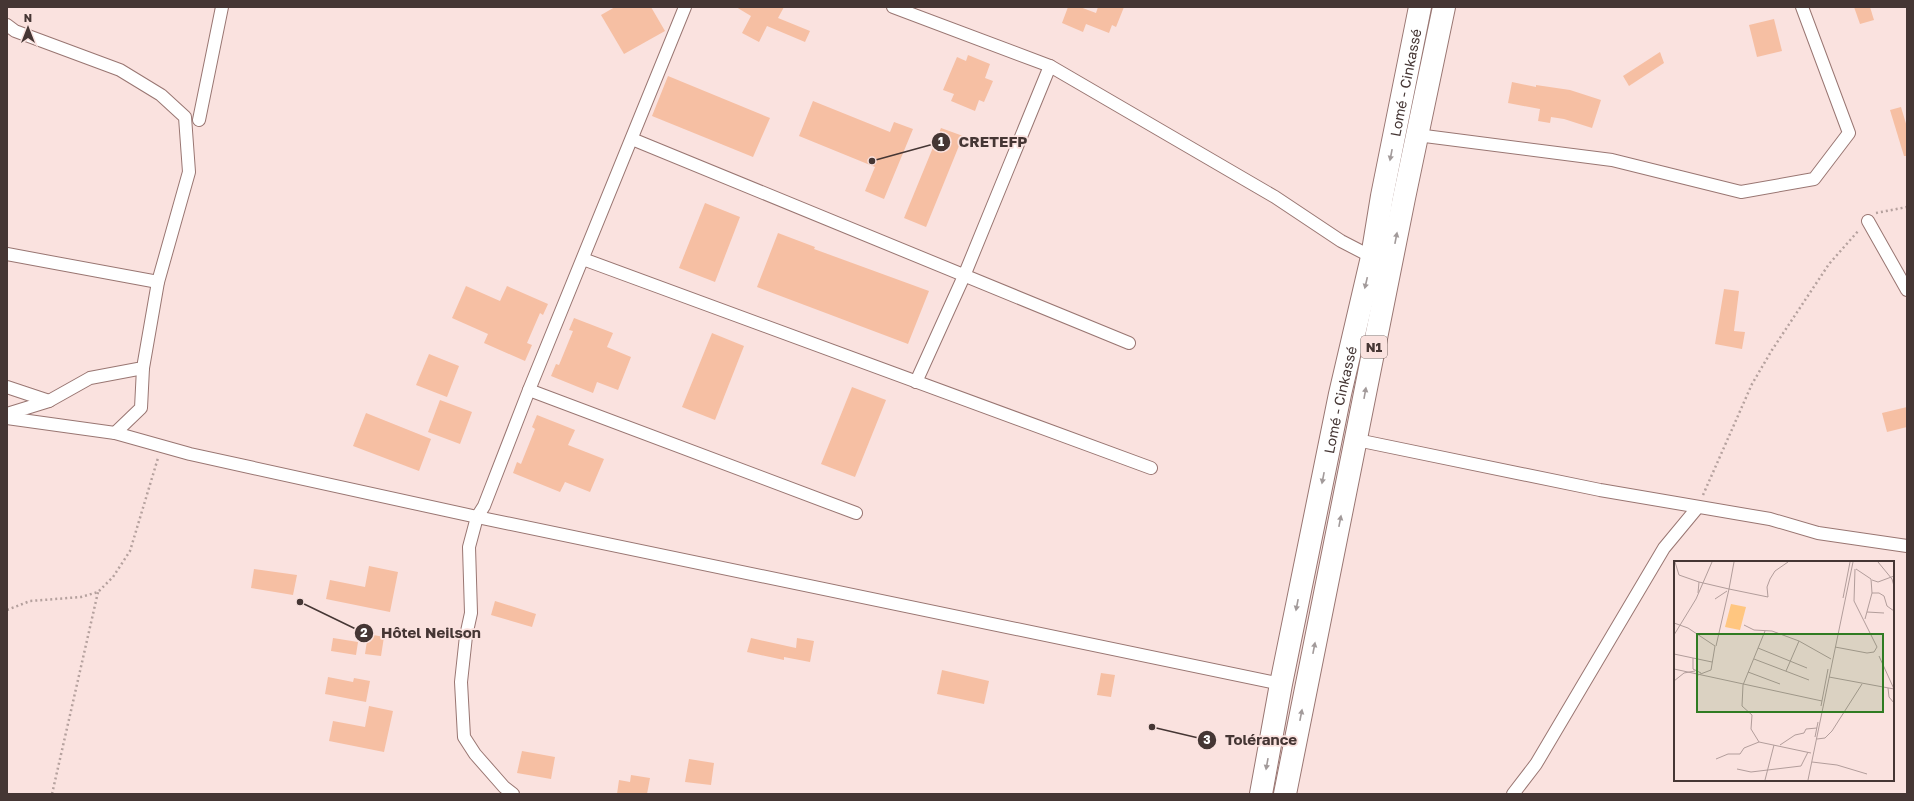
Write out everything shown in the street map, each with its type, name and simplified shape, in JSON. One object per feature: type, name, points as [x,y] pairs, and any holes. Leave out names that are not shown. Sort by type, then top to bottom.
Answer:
[{"type":"highway","name":"Lomé - Cinkassé","points":[[1285,794],[1357,440],[1382,259],[1382,196],[1420,7]]},
{"type":"highway","name":"Lomé - Cinkassé","points":[[1261,794],[1281,684],[1340,394],[1382,259],[1417,135],[1444,7]]},
{"type":"street","points":[[199,120],[222,7]]},
{"type":"street","points":[[513,794],[499,782],[474,754],[464,737],[461,682],[466,636],[471,613],[469,546],[478,517],[484,506],[529,390],[685,7]]},
{"type":"street","points":[[893,7],[1050,66],[1275,197],[1341,241],[1382,259]]},
{"type":"street","points":[[1417,135],[1612,160],[1741,192],[1814,179],[1849,134],[1802,7]]},
{"type":"street","points":[[7,25],[15,31],[120,70],[160,95],[186,117],[189,172],[158,282],[143,368],[141,408],[115,433]]},
{"type":"street","points":[[916,382],[964,276],[1050,66]]},
{"type":"street","points":[[632,139],[1129,343]]},
{"type":"street","points":[[1868,221],[1907,290]]},
{"type":"street","points":[[7,254],[158,282]]},
{"type":"street","points":[[583,259],[1151,468]]},
{"type":"street","points":[[7,414],[50,401],[90,378],[143,368]]},
{"type":"street","points":[[7,387],[50,401]]},
{"type":"street","points":[[529,390],[856,513]]},
{"type":"street","points":[[7,418],[115,433],[190,454],[478,517],[1281,684]]},
{"type":"street","points":[[1357,440],[1600,490],[1770,519],[1824,534],[1907,546]]},
{"type":"street","points":[[1513,794],[1536,764],[1664,548],[1698,507]]},
{"type":"path","points":[[1698,507],[1752,384],[1772,350],[1828,264],[1877,212],[1907,207]]},
{"type":"path","points":[[7,610],[30,601],[81,597],[98,592],[113,578],[130,551],[162,446]]},
{"type":"path","points":[[52,794],[98,592]]},
{"type":"building","points":[[615,7],[651,7],[665,31],[624,54],[601,15]]},
{"type":"building","points":[[736,7],[784,7],[778,18],[810,31],[805,42],[767,26],[759,42],[742,33],[751,16]]},
{"type":"building","points":[[1068,7],[1080,7],[1096,13],[1098,7],[1124,7],[1116,27],[1112,25],[1109,33],[1086,24],[1083,32],[1062,23]]},
{"type":"building","points":[[1854,7],[1870,7],[1874,20],[1860,24]]},
{"type":"building","points":[[1774,19],[1782,51],[1757,57],[1749,25]]},
{"type":"building","points":[[1660,52],[1664,63],[1629,86],[1623,76]]},
{"type":"building","points":[[968,55],[990,64],[985,78],[993,81],[984,102],[979,100],[975,111],[951,101],[954,94],[943,90],[957,57],[966,61]]},
{"type":"building","points":[[668,76],[770,118],[753,157],[652,116]]},
{"type":"building","points":[[1512,82],[1536,87],[1536,85],[1570,90],[1601,100],[1592,128],[1564,119],[1551,117],[1550,123],[1538,121],[1540,109],[1508,103]]},
{"type":"building","points":[[813,101],[890,132],[894,122],[913,129],[884,199],[865,191],[875,167],[799,136]]},
{"type":"building","points":[[1901,107],[1907,127],[1907,156],[1904,156],[1890,110]]},
{"type":"building","points":[[941,128],[963,136],[926,227],[904,218]]},
{"type":"building","points":[[705,203],[740,217],[715,282],[679,268]]},
{"type":"building","points":[[778,233],[815,247],[814,249],[929,291],[908,344],[757,287]]},
{"type":"building","points":[[466,286],[500,301],[507,286],[548,304],[543,315],[540,313],[527,343],[532,345],[525,361],[484,343],[488,334],[452,318]]},
{"type":"building","points":[[1724,289],[1739,291],[1734,331],[1745,332],[1742,349],[1715,344]]},
{"type":"building","points":[[574,318],[613,333],[607,347],[631,357],[618,390],[597,382],[593,393],[551,376],[556,364],[559,365],[573,331],[569,330]]},
{"type":"building","points":[[712,333],[744,346],[715,420],[682,407]]},
{"type":"building","points":[[429,354],[459,366],[447,397],[416,385]]},
{"type":"building","points":[[852,387],[886,400],[855,477],[821,464]]},
{"type":"building","points":[[440,400],[472,412],[460,444],[428,432]]},
{"type":"building","points":[[1907,407],[1907,427],[1887,432],[1882,413]]},
{"type":"building","points":[[366,413],[431,439],[419,471],[353,446]]},
{"type":"building","points":[[537,415],[575,430],[568,445],[604,459],[590,492],[565,482],[560,492],[513,473],[517,462],[521,464],[535,429],[532,427]]},
{"type":"building","points":[[369,566],[398,572],[390,612],[326,599],[330,580],[365,587]]},
{"type":"building","points":[[254,569],[297,575],[293,595],[251,588]]},
{"type":"building","points":[[495,601],[536,614],[532,627],[491,615]]},
{"type":"building","points":[[368,634],[384,637],[381,656],[365,654]]},
{"type":"building","points":[[333,638],[358,642],[356,655],[331,651]]},
{"type":"building","points":[[751,638],[796,648],[797,638],[814,641],[810,662],[784,657],[784,660],[747,652]]},
{"type":"building","points":[[942,670],[989,681],[984,704],[937,694]]},
{"type":"building","points":[[1101,673],[1115,675],[1111,697],[1097,695]]},
{"type":"building","points":[[328,677],[353,682],[354,678],[370,681],[366,702],[325,694]]},
{"type":"building","points":[[369,706],[393,711],[384,752],[329,741],[333,721],[365,727]]},
{"type":"building","points":[[522,751],[555,757],[551,779],[517,773]]},
{"type":"building","points":[[689,759],[714,763],[711,785],[685,782]]},
{"type":"building","points":[[631,775],[650,778],[647,794],[617,794],[619,780],[630,782]]},
{"type":"place","name":"CRETEFP","points":[[872,161]]},
{"type":"place","name":"Hôtel Neilson","points":[[300,602]]},
{"type":"place","name":"Tolérance","points":[[1152,727]]}]
